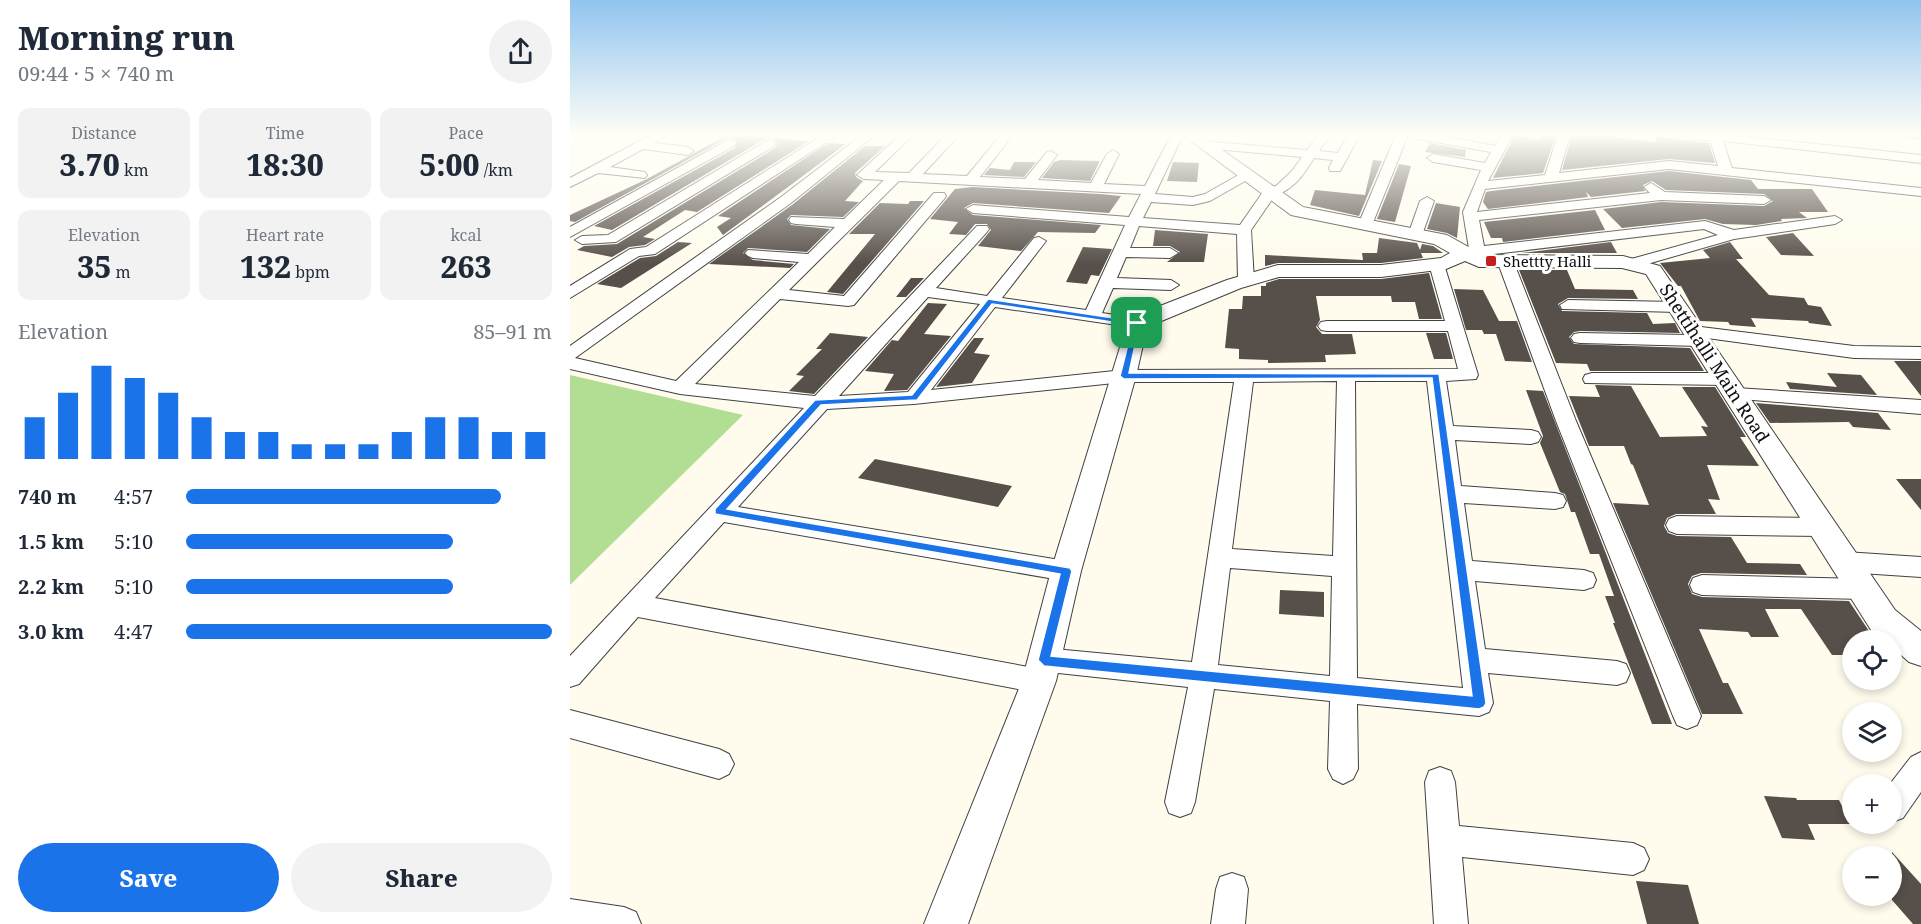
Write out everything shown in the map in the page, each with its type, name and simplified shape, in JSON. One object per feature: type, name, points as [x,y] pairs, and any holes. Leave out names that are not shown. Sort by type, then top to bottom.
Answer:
[{"type":"street","points":[[573,240],[673,178]]},
{"type":"street","points":[[573,240],[611,239],[712,178]]},
{"type":"street","points":[[570,293],[635,252],[650,251],[762,178]]},
{"type":"street","points":[[570,354],[814,178]]},
{"type":"street","points":[[680,388],[895,178]]},
{"type":"street","points":[[934,178],[1096,187],[1193,201],[1210,197],[1243,178]]},
{"type":"street","points":[[1029,183],[1033,178]]},
{"type":"street","points":[[1096,187],[1101,178]]},
{"type":"street","points":[[1092,316],[1155,178]]},
{"type":"street","name":"Shettihalli Main Road","points":[[1250,178],[1297,211],[1440,239],[1474,255],[1506,263],[1623,262],[1653,270],[1883,620],[1921,651]]},
{"type":"street","points":[[1246,280],[1244,230],[1270,192],[1281,189],[1291,178]]},
{"type":"street","points":[[1365,225],[1384,178]]},
{"type":"street","points":[[1474,255],[1470,212],[1483,178]]},
{"type":"street","points":[[1479,186],[1550,178]]},
{"type":"street","points":[[1640,178],[1661,196]]},
{"type":"street","points":[[1798,178],[1921,192]]},
{"type":"street","points":[[777,294],[848,301],[939,196]]},
{"type":"street","points":[[1470,217],[1661,196],[1764,200]]},
{"type":"street","points":[[1415,235],[1427,201]]},
{"type":"street","points":[[656,212],[700,218]]},
{"type":"street","points":[[570,675],[923,291],[977,219],[1135,220],[1244,230]]},
{"type":"street","points":[[796,220],[848,224]]},
{"type":"street","points":[[1630,264],[1732,235],[1835,220]]},
{"type":"street","points":[[923,291],[1137,323],[1246,280],[1278,272],[1381,272],[1446,263],[1474,255],[1705,225],[1732,235]]},
{"type":"street","points":[[914,398],[1039,241]]},
{"type":"street","points":[[1120,252],[1170,253]]},
{"type":"street","points":[[753,253],[812,259]]},
{"type":"street","points":[[1506,263],[1566,421],[1687,716]]},
{"type":"street","points":[[570,363],[680,388],[819,403],[914,398],[1124,376],[1469,375],[1437,264]]},
{"type":"street","points":[[1107,283],[1171,285]]},
{"type":"street","points":[[1568,305],[1678,307]]},
{"type":"street","points":[[946,924],[1041,671],[1066,571],[1124,376],[1137,323]]},
{"type":"street","points":[[1327,326],[1455,326]]},
{"type":"street","points":[[1580,338],[1696,336],[1854,352],[1921,353]]},
{"type":"street","points":[[1180,802],[1203,677],[1244,376]]},
{"type":"street","points":[[1343,769],[1346,376]]},
{"type":"street","points":[[633,605],[1041,671],[1203,677],[1479,703],[1436,376]]},
{"type":"street","points":[[1592,379],[1731,387],[1921,407]]},
{"type":"street","points":[[1443,432],[1531,437]]},
{"type":"street","points":[[1452,494],[1555,501]]},
{"type":"street","points":[[719,512],[1066,571]]},
{"type":"street","points":[[1677,525],[1822,527]]},
{"type":"street","points":[[1219,558],[1345,567]]},
{"type":"street","points":[[1845,561],[1921,567]]},
{"type":"street","points":[[1462,570],[1584,580]]},
{"type":"street","points":[[1702,585],[1863,589]]},
{"type":"street","points":[[1475,660],[1617,673]]},
{"type":"street","points":[[570,724],[719,764]]},
{"type":"street","points":[[1902,793],[1921,766]]},
{"type":"street","points":[[1440,782],[1451,924]]},
{"type":"street","points":[[1445,840],[1633,859]]},
{"type":"street","points":[[1228,924],[1232,890]]},
{"type":"street","points":[[570,916],[624,924]]},
{"type":"green space","points":[[570,375],[743,415],[570,585]]},
{"type":"building","points":[[655,178],[575,222],[570,221],[570,215],[647,179]]},
{"type":"building","points":[[681,178],[699,178],[612,230],[594,226]]},
{"type":"building","points":[[725,178],[750,178],[697,212],[685,210],[643,237],[655,239],[645,245],[629,247],[612,257],[577,250],[584,246],[617,244]]},
{"type":"building","points":[[775,178],[800,178],[723,235],[717,227],[731,218],[718,216]]},
{"type":"building","points":[[825,178],[858,178],[863,181],[845,201],[859,202],[843,217],[791,215],[787,219],[791,225],[830,229],[807,252],[748,248],[743,253],[753,260],[794,264],[790,268],[709,264],[792,205]]},
{"type":"building","points":[[1044,178],[1091,178],[1090,181]]},
{"type":"building","points":[[1168,178],[1197,178],[1197,182],[1167,181]]},
{"type":"building","points":[[1369,178],[1375,178],[1359,216],[1310,205],[1315,190],[1365,195]]},
{"type":"building","points":[[1393,178],[1408,178],[1395,222],[1377,219]]},
{"type":"building","points":[[1606,178],[1734,178],[1751,180],[1758,189],[1812,189],[1828,212],[1799,212],[1807,218],[1781,219],[1782,221],[1756,225],[1723,224],[1705,219],[1622,228],[1603,209],[1661,202],[1764,206],[1773,201],[1764,194],[1666,190],[1652,181],[1643,185],[1645,191],[1591,197],[1586,192],[1588,197],[1488,209],[1483,202],[1486,192]]},
{"type":"building","points":[[972,187],[1121,196],[1109,213],[973,203],[964,208],[973,215],[1101,225],[1095,233],[1038,232],[1021,251],[978,246],[991,230],[987,224],[975,224],[966,235],[949,234],[958,222],[930,219],[955,189]]},
{"type":"building","points":[[910,201],[924,201],[843,294],[827,292],[875,234],[849,234],[880,203],[908,204]]},
{"type":"building","points":[[1436,203],[1460,207],[1457,238],[1447,233],[1427,229]]},
{"type":"building","points":[[1595,210],[1605,230],[1503,242],[1502,238],[1491,238],[1484,222]]},
{"type":"building","points":[[1155,230],[1208,234],[1204,262],[1167,262],[1180,252],[1170,246],[1153,246]]},
{"type":"building","points":[[1793,233],[1814,256],[1781,255],[1766,237]]},
{"type":"building","points":[[1379,238],[1417,243],[1420,250],[1422,244],[1433,246],[1443,253],[1421,253],[1423,258],[1381,263],[1278,263],[1265,266],[1265,255],[1363,260],[1362,253],[1377,253]]},
{"type":"building","points":[[678,242],[692,243],[621,288],[597,284],[640,258],[656,256]]},
{"type":"building","points":[[1611,242],[1617,253],[1521,253]]},
{"type":"building","points":[[1730,242],[1743,259],[1736,259],[1769,295],[1804,298],[1808,305],[1821,307],[1832,326],[1808,321],[1751,318],[1756,327],[1730,325],[1728,322],[1700,321],[1681,286],[1678,286],[1660,263],[1710,258],[1703,250]]},
{"type":"building","points":[[1083,247],[1112,249],[1099,276],[1091,275],[1087,284],[1066,282]]},
{"type":"building","points":[[1519,270],[1567,270],[1575,289],[1633,290],[1638,299],[1568,298],[1558,304],[1562,311],[1647,313],[1653,324],[1675,323],[1680,333],[1580,331],[1574,332],[1569,337],[1574,344],[1690,348],[1704,371],[1590,371],[1587,364],[1556,363]]},
{"type":"building","points":[[1429,273],[1442,319],[1419,319],[1415,302],[1392,302],[1391,296],[1316,296],[1320,320],[1316,327],[1322,334],[1352,334],[1356,354],[1325,355],[1326,362],[1268,363],[1268,360],[1239,359],[1239,349],[1225,348],[1229,309],[1242,309],[1243,296],[1261,296],[1261,286],[1266,286],[1266,283],[1279,279],[1381,279]]},
{"type":"building","points":[[911,278],[924,278],[906,297],[896,297]]},
{"type":"building","points":[[1454,289],[1483,290],[1499,321],[1517,321],[1532,362],[1505,361],[1496,334],[1484,334],[1482,330],[1466,330]]},
{"type":"building","points":[[928,303],[947,304],[924,334],[951,336],[907,390],[884,391],[894,374],[865,371],[892,340],[898,341]]},
{"type":"building","points":[[830,333],[868,337],[814,394],[789,391],[804,376],[796,375],[822,349],[816,349]]},
{"type":"building","points":[[1426,333],[1446,333],[1453,359],[1434,359]]},
{"type":"building","points":[[974,338],[984,338],[974,353],[990,355],[972,383],[936,387]]},
{"type":"building","points":[[1894,361],[1921,361],[1921,396]]},
{"type":"building","points":[[1827,373],[1861,375],[1877,395],[1790,389],[1786,382],[1837,387]]},
{"type":"building","points":[[1595,385],[1631,386],[1660,437],[1707,436],[1701,426],[1708,427],[1682,387],[1715,387],[1746,437],[1740,437],[1759,466],[1707,465],[1720,500],[1708,499],[1716,514],[1676,514],[1667,518],[1664,526],[1668,533],[1677,536],[1731,537],[1747,563],[1800,564],[1807,575],[1701,573],[1692,576],[1688,584],[1692,594],[1702,597],[1849,601],[1868,630],[1842,630],[1842,655],[1832,655],[1801,609],[1765,609],[1779,637],[1751,637],[1748,632],[1699,629],[1723,683],[1728,683],[1743,714],[1702,714],[1613,503],[1649,505],[1633,465],[1624,446],[1589,446],[1569,396],[1600,397]]},
{"type":"building","points":[[1526,390],[1543,391],[1672,724],[1652,724],[1613,623],[1615,623],[1605,596],[1614,596],[1599,554],[1590,554],[1575,512],[1571,512],[1565,494],[1560,492],[1540,443],[1543,436]]},
{"type":"building","points":[[1756,403],[1878,413],[1891,430],[1853,427],[1849,422],[1770,423]]},
{"type":"building","points":[[875,459],[1012,486],[998,507],[858,478]]},
{"type":"building","points":[[1896,479],[1921,479],[1921,510]]},
{"type":"building","points":[[1280,590],[1324,592],[1324,617],[1279,614]]},
{"type":"building","points":[[1764,796],[1796,798],[1797,800],[1839,800],[1842,806],[1842,824],[1808,824],[1815,840],[1782,838]]},
{"type":"building","points":[[1902,863],[1921,884],[1921,924],[1913,924],[1897,906],[1902,906]]},
{"type":"building","points":[[1636,881],[1688,885],[1699,924],[1647,924]]},
{"type":"place","name":"Shettty Halli","points":[[1491,261]]},
{"type":"route","points":[[990,301],[1137,323],[1124,376],[1436,376],[1479,703],[1044,660],[1066,571],[719,512],[819,403],[914,398],[990,301]]}]
